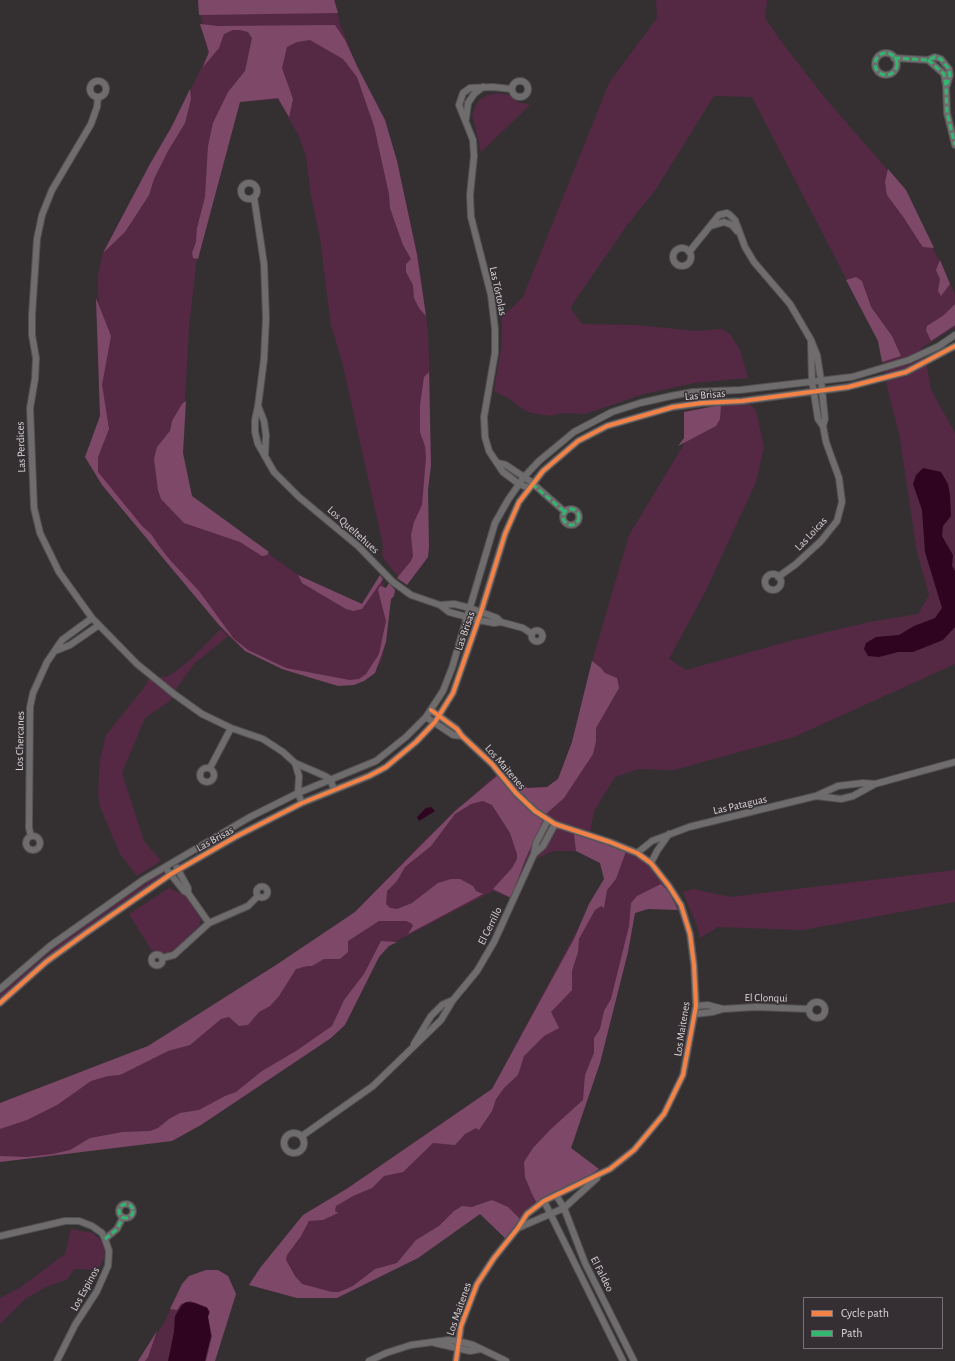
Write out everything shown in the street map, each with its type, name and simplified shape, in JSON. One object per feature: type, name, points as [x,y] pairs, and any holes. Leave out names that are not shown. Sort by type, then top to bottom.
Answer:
[{"type":"street","points":[[894,58],[928,60],[944,74],[947,113],[955,145]]},
{"type":"street","name":"Las Tórtolas","points":[[466,121],[468,103],[474,94],[483,87]]},
{"type":"street","name":"Las Tórtolas","points":[[511,89],[483,87],[467,89],[461,96],[460,110],[471,132],[474,149],[470,195],[471,217],[491,295],[495,319],[495,353],[484,417],[486,442],[491,454],[503,472],[519,484],[531,486]]},
{"type":"street","name":"Las Perdices","points":[[98,97],[98,107],[91,124],[52,190],[42,215],[37,239],[32,315],[32,335],[36,358],[35,379],[30,408],[34,508],[40,533],[59,572],[92,618],[137,664],[174,694],[202,714],[231,728],[263,739],[295,763],[330,779]]},
{"type":"street","name":"Los Queltehues","points":[[254,197],[263,257],[266,311],[264,359],[255,420],[255,432],[258,444],[274,472],[289,488],[358,546],[393,582],[416,597],[440,605],[449,612],[478,620],[494,623],[501,622],[523,628],[532,634]]},
{"type":"street","name":"Las Loicas","points":[[689,252],[719,215],[727,213],[735,220],[739,233],[754,262],[790,304],[811,340],[817,355],[823,392],[825,419],[823,426]]},
{"type":"street","name":"Las Loicas","points":[[711,226],[724,222],[732,225],[739,233]]},
{"type":"street","name":"Las Brisas","points":[[0,989],[66,934],[165,866],[298,793],[376,761],[406,737],[431,710],[443,691],[468,617],[495,523],[524,477],[554,447],[574,432],[612,412],[640,403],[671,396],[852,376],[909,360],[955,336]]},
{"type":"street","name":"Las Loicas","points":[[778,576],[796,564],[821,541],[833,527],[839,515],[842,502],[840,484],[826,442],[823,426],[818,419],[812,381],[811,340]]},
{"type":"street","name":"Las Brisas","points":[[0,1003],[58,954],[114,912],[171,874],[237,836],[334,789],[369,776],[386,767],[416,742],[435,722],[453,693],[481,612],[505,534],[519,502],[556,458],[578,441],[607,426],[673,407],[823,392],[848,387],[906,372],[955,346]]},
{"type":"street","points":[[671,396],[673,407]]},
{"type":"street","name":"Los Queltehues","points":[[258,406],[264,421],[266,435],[265,455]]},
{"type":"street","name":"Las Tórtolas","points":[[498,463],[524,477],[531,486],[565,512]]},
{"type":"street","name":"Los Queltehues","points":[[440,605],[454,604],[470,608],[497,618],[501,622]]},
{"type":"street","name":"Los Chercanes","points":[[31,836],[29,828],[30,707],[33,693],[47,662],[56,652],[62,640],[92,618]]},
{"type":"street","name":"Los Chercanes","points":[[56,652],[70,645],[99,625]]},
{"type":"street","name":"Los Maitenes","points":[[431,710],[440,715],[457,729],[523,800],[548,820],[555,824],[610,842],[637,853],[651,863],[669,886],[681,905],[690,934],[693,957],[696,1006],[695,1014],[683,1075],[664,1114],[634,1150],[600,1175],[564,1208],[551,1215],[518,1228]]},
{"type":"street","name":"Los Maitenes","points":[[426,716],[453,735],[462,736]]},
{"type":"street","points":[[210,768],[231,728]]},
{"type":"street","name":"Las Pataguas","points":[[816,796],[840,799],[859,794],[875,784],[955,762]]},
{"type":"street","points":[[295,763],[299,776],[298,793],[302,804]]},
{"type":"street","points":[[330,779],[334,789]]},
{"type":"street","name":"Las Pataguas","points":[[637,853],[652,841],[689,827],[816,796],[826,790],[850,783],[875,784]]},
{"type":"street","name":"El Cerrillo","points":[[302,1136],[373,1086],[441,1020],[453,1000],[477,971],[494,942],[534,854],[536,842],[548,820]]},
{"type":"street","name":"El Cerrillo","points":[[534,854],[543,846],[555,824]]},
{"type":"street","points":[[651,863],[661,845],[670,834]]},
{"type":"street","points":[[173,862],[188,888],[188,893]]},
{"type":"street","points":[[165,866],[184,891],[188,893],[209,923]]},
{"type":"street","points":[[162,958],[174,955],[209,923],[248,906],[258,896]]},
{"type":"street","name":"El Cerrillo","points":[[412,1048],[431,1016],[442,1005],[453,1000]]},
{"type":"street","name":"El Clonqui","points":[[696,1006],[708,1006],[723,1009]]},
{"type":"street","name":"El Clonqui","points":[[695,1014],[723,1009],[756,1007],[809,1009]]},
{"type":"street","name":"Los Maitenes","points":[[456,1361],[457,1341],[463,1319],[477,1284],[494,1258],[518,1228],[527,1214],[556,1194],[600,1175]]},
{"type":"street","name":"El Faldeo","points":[[556,1194],[564,1208],[585,1263],[634,1361]]},
{"type":"street","name":"El Faldeo","points":[[544,1201],[623,1361]]},
{"type":"street","points":[[0,1236],[65,1221],[79,1221],[92,1226],[102,1233],[105,1239],[117,1230],[123,1217]]},
{"type":"street","name":"Los Espinos","points":[[57,1361],[75,1325],[98,1291],[108,1266],[109,1251],[105,1239]]},
{"type":"street","points":[[368,1361],[386,1353],[412,1345],[457,1341],[481,1349],[506,1361]]},
{"type":"street","points":[[434,1343],[470,1351],[481,1349]]},
{"type":"shaded area","points":[[198,0],[335,0],[340,24],[357,67],[385,120],[398,166],[418,257],[428,332],[430,388],[430,473],[408,583],[395,573],[382,556],[383,545],[342,361],[331,326],[320,238],[311,195],[306,156],[299,136],[278,99],[240,102],[197,257],[189,327],[182,452],[191,497],[298,575],[361,605],[380,577],[390,600],[386,642],[381,662],[374,672],[364,681],[317,680],[283,669],[246,651],[230,637],[201,599],[151,544],[86,457],[100,417],[98,275],[103,253],[152,161],[173,126],[208,54]]},
{"type":"shaded area","points":[[198,0],[334,0],[338,13],[199,15]]},
{"type":"shaded area","points":[[656,0],[767,0],[765,18],[780,40],[825,98],[905,190],[955,294],[955,327],[921,348],[927,366],[931,390],[955,433],[955,664],[794,737],[674,770],[638,769],[615,777],[594,811],[589,838],[626,852],[645,862],[668,889],[677,909],[647,909],[635,912],[599,1064],[540,1200],[507,1238],[480,1213],[417,1258],[337,1298],[298,1297],[249,1284],[304,1215],[348,1188],[492,1089],[604,880],[604,873],[600,863],[577,851],[553,851],[529,862],[509,897],[493,891],[389,945],[377,958],[345,1024],[173,1140],[0,1162],[0,1103],[149,1046],[306,946],[355,912],[422,843],[492,778],[507,767],[527,788],[547,787],[558,779],[572,742],[594,655],[629,535],[686,441],[694,424],[689,410],[750,404],[756,411],[764,447],[756,482],[706,590],[669,659],[686,670],[790,641],[869,622],[918,614],[929,595],[917,552],[899,433],[888,391],[879,342],[752,97],[714,96],[656,189],[625,228],[570,308],[582,324],[637,325],[695,331],[722,329],[730,334],[740,350],[748,378],[695,383],[644,394],[585,414],[562,413],[551,416],[531,413],[521,408],[510,399],[494,391],[502,343],[502,317],[523,297],[609,83],[657,18]]},
{"type":"shaded area","points":[[200,24],[218,26],[335,25],[345,40],[385,120],[397,161],[417,255],[426,316],[419,308],[414,298],[413,285],[406,272],[406,264],[411,259],[403,245],[390,208],[389,194],[374,126],[357,77],[343,59],[310,40],[297,42],[287,47],[282,68],[293,99],[289,117],[278,98],[240,102],[198,259],[193,258],[192,253],[196,242],[197,228],[205,197],[208,146],[213,123],[228,92],[245,71],[252,38],[248,32],[240,30],[233,30],[224,34],[219,48],[203,67],[209,52]]},
{"type":"shaded area","points":[[190,89],[191,99],[185,123],[168,151],[154,179],[149,195],[125,232],[103,253],[172,126]]},
{"type":"shaded area","points":[[499,93],[509,95],[518,102],[530,105],[481,152],[472,114],[479,100],[488,95]]},
{"type":"shaded area","points":[[888,169],[906,190],[934,248],[923,247],[887,195],[885,182]]},
{"type":"shaded area","points":[[940,260],[950,284],[941,296],[938,291],[940,279],[936,270]]},
{"type":"shaded area","points":[[856,277],[862,281],[871,307],[892,336],[901,356],[882,362],[878,341],[846,280]]},
{"type":"shaded area","points":[[96,298],[111,336],[102,385],[109,429],[98,457],[98,472],[142,526],[151,534],[170,560],[199,591],[234,639],[248,650],[286,668],[350,680],[359,679],[366,674],[379,654],[386,621],[378,590],[380,586],[386,588],[389,583],[395,590],[394,596],[391,599],[386,642],[375,673],[364,681],[354,685],[338,686],[282,669],[245,651],[219,625],[102,485],[85,457],[100,416]]},
{"type":"shaded area","points":[[955,304],[955,325],[931,341],[926,330],[927,326],[944,315]]},
{"type":"shaded area","points":[[429,372],[431,465],[428,490],[428,557],[407,585],[397,578],[411,561],[413,556],[411,535],[414,522],[422,505],[426,458],[425,446],[420,432],[420,405],[424,377]]},
{"type":"shaded area","points":[[186,401],[183,453],[192,496],[269,552],[267,555],[262,556],[240,542],[184,523],[161,499],[158,490],[154,459],[157,447],[170,431],[172,421],[182,404]]},
{"type":"shaded area","points":[[721,405],[720,419],[716,426],[678,446],[684,438],[684,412]]},
{"type":"shaded area","points":[[923,468],[941,472],[948,484],[951,516],[943,526],[942,536],[953,555],[952,566],[955,571],[955,627],[943,640],[913,652],[898,652],[879,657],[868,656],[864,649],[866,643],[876,637],[899,635],[914,626],[935,618],[942,608],[925,552],[922,510],[913,484],[916,475]]},
{"type":"shaded area","points":[[298,575],[362,604],[380,575],[383,579],[362,609],[353,611],[346,609],[302,583]]},
{"type":"shaded area","points":[[221,629],[228,636],[194,664],[178,686],[170,701],[145,718],[122,773],[144,841],[161,861],[137,876],[120,854],[100,807],[98,793],[100,760],[106,735],[143,689],[149,679],[169,676],[189,661]]},
{"type":"shaded area","points":[[592,661],[605,673],[617,678],[619,688],[596,728],[596,741],[593,754],[564,798],[546,814],[525,860],[511,898],[493,889],[512,868],[517,859],[517,854],[510,833],[492,805],[483,801],[471,804],[455,814],[431,846],[405,867],[397,881],[387,891],[386,904],[390,908],[397,909],[412,903],[438,883],[451,879],[460,879],[473,886],[476,891],[483,894],[408,934],[413,926],[411,923],[406,921],[379,921],[348,941],[348,952],[340,959],[324,959],[312,966],[296,969],[279,996],[270,1006],[259,1012],[248,1025],[239,1026],[229,1017],[221,1019],[190,1045],[168,1051],[120,1075],[108,1076],[91,1081],[57,1105],[27,1120],[0,1129],[0,1103],[148,1046],[276,965],[355,912],[455,811],[508,767],[527,788],[547,787],[558,779],[572,742]]},
{"type":"shaded area","points":[[431,807],[435,811],[419,821],[417,817],[426,808]]},
{"type":"shaded area","points":[[574,834],[604,842],[626,851],[616,879],[607,890],[604,908],[601,906],[595,910],[579,939],[578,952],[572,971],[572,990],[551,1012],[559,1028],[544,1036],[524,1056],[518,1075],[504,1088],[496,1099],[492,1111],[479,1130],[476,1128],[465,1134],[455,1145],[433,1143],[403,1172],[384,1176],[372,1188],[353,1196],[336,1206],[335,1211],[338,1213],[323,1220],[309,1221],[301,1236],[287,1255],[286,1260],[295,1276],[302,1284],[332,1292],[339,1292],[353,1286],[375,1269],[397,1263],[416,1240],[439,1226],[454,1211],[462,1206],[472,1207],[492,1200],[508,1207],[520,1219],[506,1239],[480,1214],[418,1258],[337,1298],[297,1298],[249,1285],[260,1268],[303,1215],[348,1188],[492,1089],[574,939],[589,904],[604,879],[600,863],[576,851]]},
{"type":"shaded area","points":[[955,870],[955,902],[803,930],[718,927],[700,938],[696,923],[683,892],[693,889],[730,897]]},
{"type":"shaded area","points":[[162,872],[165,872],[164,876],[104,915],[52,954],[0,998],[0,993],[71,934]]},
{"type":"shaded area","points":[[661,884],[669,892],[678,910],[648,909],[635,913],[628,952],[600,1063],[571,1148],[599,1169],[572,1187],[538,1205],[525,1177],[524,1162],[533,1148],[551,1129],[583,1100],[585,1075],[594,1053],[594,1038],[600,1029],[604,1011],[611,999],[629,926],[631,903],[637,896]]},
{"type":"shaded area","points":[[169,888],[186,896],[201,919],[200,925],[174,950],[163,954],[152,951],[129,914]]},
{"type":"shaded area","points":[[381,941],[397,942],[389,946],[379,957],[345,1025],[331,1038],[201,1125],[172,1141],[0,1162],[0,1156],[27,1157],[53,1154],[70,1150],[90,1138],[123,1132],[150,1131],[158,1128],[169,1119],[180,1113],[199,1110],[225,1096],[236,1092],[262,1071],[296,1051],[332,1026],[344,1000],[364,974]]},
{"type":"shaded area","points":[[71,1229],[93,1233],[102,1241],[105,1251],[104,1259],[97,1270],[74,1269],[68,1279],[46,1287],[25,1299],[0,1324],[0,1298],[21,1287],[65,1254]]},
{"type":"shaded area","points":[[206,1270],[218,1270],[228,1276],[236,1294],[215,1361],[206,1361],[212,1336],[208,1317],[210,1312],[207,1307],[190,1301],[181,1304],[177,1310],[170,1309],[182,1284],[189,1276]]},
{"type":"shaded area","points":[[211,1270],[225,1276],[215,1361],[139,1361],[164,1323],[177,1295],[198,1273]]},
{"type":"shaded area","points":[[186,1302],[195,1303],[207,1308],[209,1312],[208,1317],[211,1336],[205,1361],[168,1361],[174,1332],[175,1316],[182,1305]]},
{"type":"shaded area","points":[[157,1331],[148,1357],[145,1361],[138,1361]]},
{"type":"marked path","points":[[886,53],[890,54],[896,60],[897,64],[896,68],[890,74],[886,75],[882,74],[876,68],[875,64],[876,60],[882,54],[886,53]]},
{"type":"marked path","points":[[894,58],[928,60],[935,57],[941,59],[949,69],[950,75],[947,84]]},
{"type":"marked path","points":[[928,60],[944,74],[947,113],[955,145]]},
{"type":"marked path","points":[[532,484],[565,512]]},
{"type":"marked path","points":[[571,509],[577,511],[579,517],[577,523],[571,525],[565,523],[563,517],[565,511],[571,509]]},
{"type":"marked path","points":[[126,1204],[131,1206],[133,1211],[131,1216],[126,1218],[121,1216],[119,1211],[121,1206],[126,1204]]},
{"type":"marked path","points":[[105,1239],[117,1229],[123,1217]]},
{"type":"cycle path","points":[[0,1003],[46,962],[171,874],[237,836],[302,803],[369,776],[386,767],[416,742],[435,722],[453,693],[481,612],[505,534],[519,502],[543,471],[578,441],[607,426],[673,407],[702,403],[742,401],[848,387],[906,372],[955,346]]},
{"type":"cycle path","points":[[431,710],[457,729],[462,736],[492,764],[516,793],[535,811],[555,824],[610,842],[637,853],[651,863],[669,886],[681,905],[690,934],[694,965],[696,1006],[683,1075],[664,1114],[634,1150],[610,1169],[544,1201],[527,1214],[518,1228],[494,1258],[477,1284],[461,1326],[456,1361]]}]
